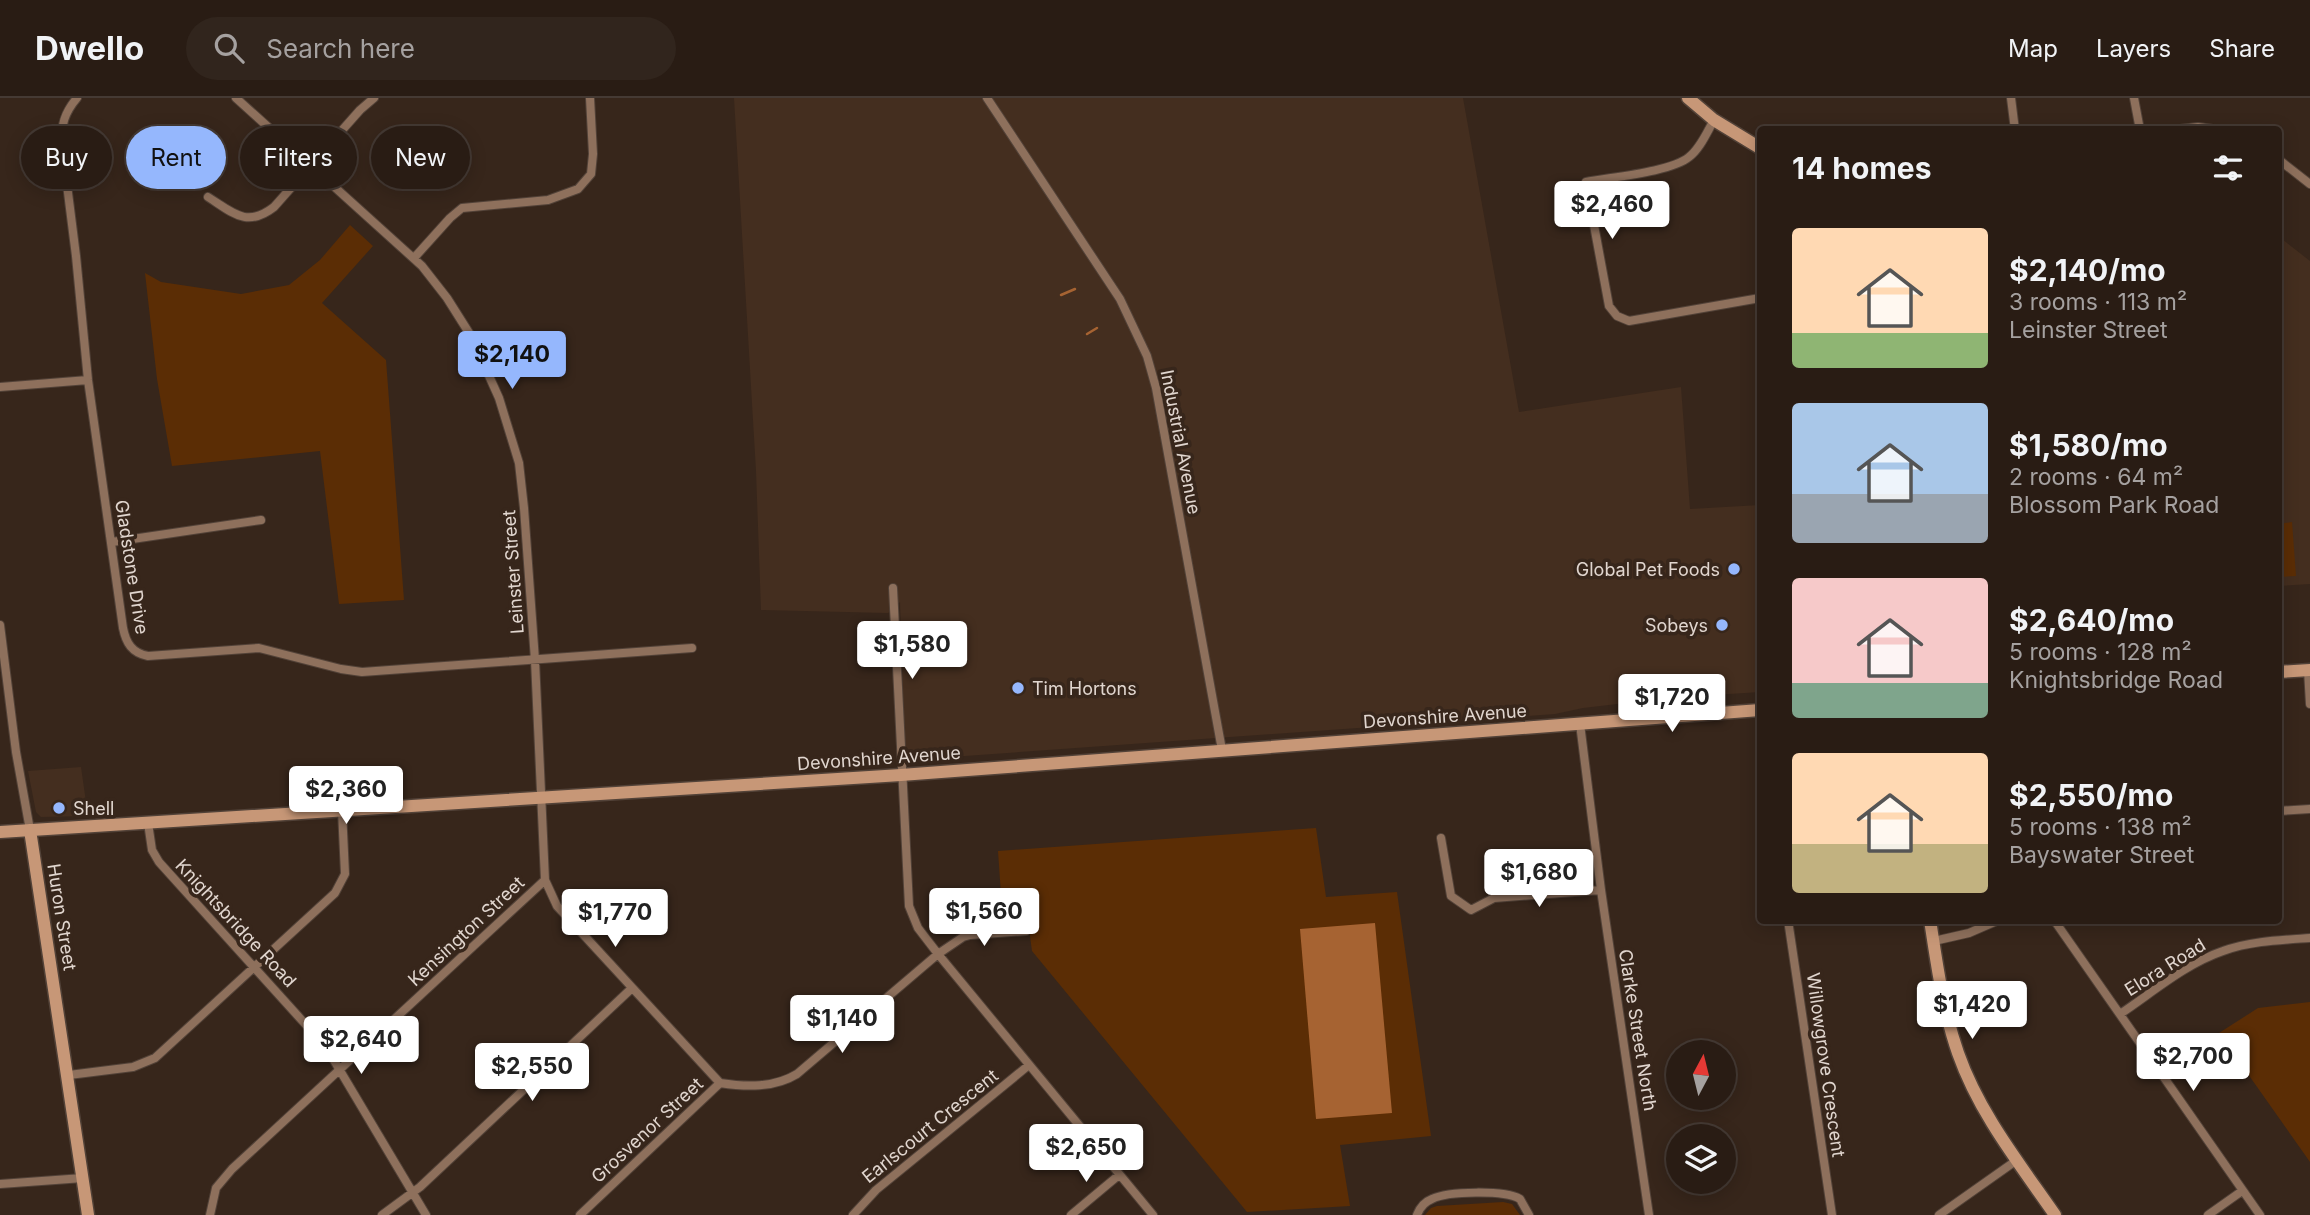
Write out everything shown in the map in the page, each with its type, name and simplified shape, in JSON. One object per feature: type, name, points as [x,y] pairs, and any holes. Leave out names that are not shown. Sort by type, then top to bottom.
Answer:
[{"type":"main road","points":[[1688,98],[1714,120],[1757,146]]},
{"type":"main road","points":[[2282,672],[2309,670]]},
{"type":"main road","name":"Devonshire Avenue","points":[[0,832],[901,775],[1757,710]]},
{"type":"main road","name":"Huron Street","points":[[30,830],[89,1215]]},
{"type":"main road","points":[[1931,924],[1944,1003],[1961,1060],[1978,1098],[2055,1215]]},
{"type":"street","name":"Gladstone Drive","points":[[78,98],[65,117],[61,132],[88,380],[128,646],[141,655],[259,648],[362,672],[692,648]]},
{"type":"street","name":"Leinster Street","points":[[236,98],[268,126]]},
{"type":"street","points":[[345,126],[374,98]]},
{"type":"street","points":[[414,258],[462,208],[548,200],[578,190],[591,174],[593,154],[590,98]]},
{"type":"street","name":"Industrial Avenue","points":[[987,98],[1114,288],[1147,356],[1156,388],[1222,750]]},
{"type":"street","points":[[2011,98],[2014,126]]},
{"type":"street","points":[[2134,98],[2139,126]]},
{"type":"street","points":[[1714,120],[1694,153],[1685,160],[1655,169],[1586,182],[1609,306],[1616,316],[1629,321],[1757,299]]},
{"type":"street","points":[[2282,162],[2310,184]]},
{"type":"street","points":[[208,197],[242,218],[258,217],[274,207],[289,189]]},
{"type":"street","name":"Leinster Street","points":[[338,189],[414,258],[447,298],[471,336],[507,417],[519,463],[524,508],[535,660],[545,880],[557,906],[720,1083]]},
{"type":"street","points":[[0,387],[88,380]]},
{"type":"street","points":[[112,542],[261,520]]},
{"type":"street","points":[[893,588],[909,906],[918,928],[1153,1215]]},
{"type":"street","name":"Huron Street","points":[[0,625],[10,710],[30,830]]},
{"type":"street","points":[[2309,670],[2310,704]]},
{"type":"street","points":[[0,711],[10,710]]},
{"type":"street","name":"Clarke Street North","points":[[1580,724],[1601,890],[1649,1215]]},
{"type":"street","points":[[2282,811],[2310,809]]},
{"type":"street","points":[[69,1075],[133,1067],[155,1058],[335,893],[342,883],[346,863],[342,810]]},
{"type":"street","name":"Knightsbridge Road","points":[[148,823],[152,850],[159,862],[320,1039],[426,1215]]},
{"type":"street","points":[[1441,838],[1451,896],[1471,910],[1494,898],[1601,890]]},
{"type":"street","name":"Kensington Street","points":[[210,1215],[214,1193],[220,1181],[545,880]]},
{"type":"street","name":"Willowgrove Crescent","points":[[1789,924],[1832,1215]]},
{"type":"street","points":[[1934,941],[1969,933],[1990,924]]},
{"type":"street","points":[[2057,924],[2260,1215]]},
{"type":"street","name":"Grosvenor Street","points":[[580,1215],[720,1083],[736,1086],[773,1084],[793,1076],[938,954],[963,937],[1026,931]]},
{"type":"street","name":"Elora Road","points":[[2120,1014],[2192,965],[2224,950],[2273,941],[2310,938]]},
{"type":"street","points":[[382,1215],[412,1192],[631,989]]},
{"type":"street","name":"Earlscourt Crescent","points":[[853,1215],[876,1190],[1029,1065]]},
{"type":"street","points":[[1939,1215],[2017,1160]]},
{"type":"street","points":[[1071,1215],[1119,1175]]},
{"type":"street","points":[[0,1184],[83,1178]]},
{"type":"street","points":[[2208,1215],[2242,1191]]},
{"type":"street","points":[[1417,1215],[1423,1204],[1441,1196],[1507,1194],[1520,1199],[1529,1215]]},
{"type":"shaded area","points":[[734,98],[1463,98],[1519,412],[1681,387],[1690,509],[1757,505],[1757,692],[1668,698],[1555,714],[908,760],[905,751],[900,602],[888,613],[761,610],[756,471]]},
{"type":"shaded area","points":[[350,225],[373,246],[322,303],[386,360],[404,600],[339,604],[320,451],[172,466],[157,379],[145,273],[161,282],[241,294],[289,285],[320,260]]},
{"type":"shaded area","points":[[2282,239],[2310,261],[2310,584],[2282,586]]},
{"type":"shaded area","points":[[2292,522],[2296,576],[2282,577],[2282,524]]},
{"type":"shaded area","points":[[81,767],[88,816],[41,817],[36,812],[28,771]]},
{"type":"shaded area","points":[[1316,828],[1326,897],[1397,892],[1431,1136],[1340,1145],[1350,1206],[1247,1212],[1032,951],[1028,922],[1003,923],[998,851]]},
{"type":"shaded area","points":[[1375,923],[1392,1113],[1316,1119],[1300,929]]},
{"type":"shaded area","points":[[2310,1002],[2310,1162],[2219,1033],[2258,1008]]},
{"type":"shaded area","points":[[1503,1202],[1512,1204],[1520,1215],[1425,1215],[1437,1206]]},
{"type":"waterway","points":[[1061,295],[1075,289]]},
{"type":"waterway","points":[[1087,334],[1097,328]]},
{"type":"place","name":"Global Pet Foods","points":[[1734,569]]},
{"type":"place","name":"Sobeys","points":[[1722,625]]},
{"type":"place","name":"Tim Hortons","points":[[1018,688]]},
{"type":"place","name":"Shell","points":[[59,808]]}]
